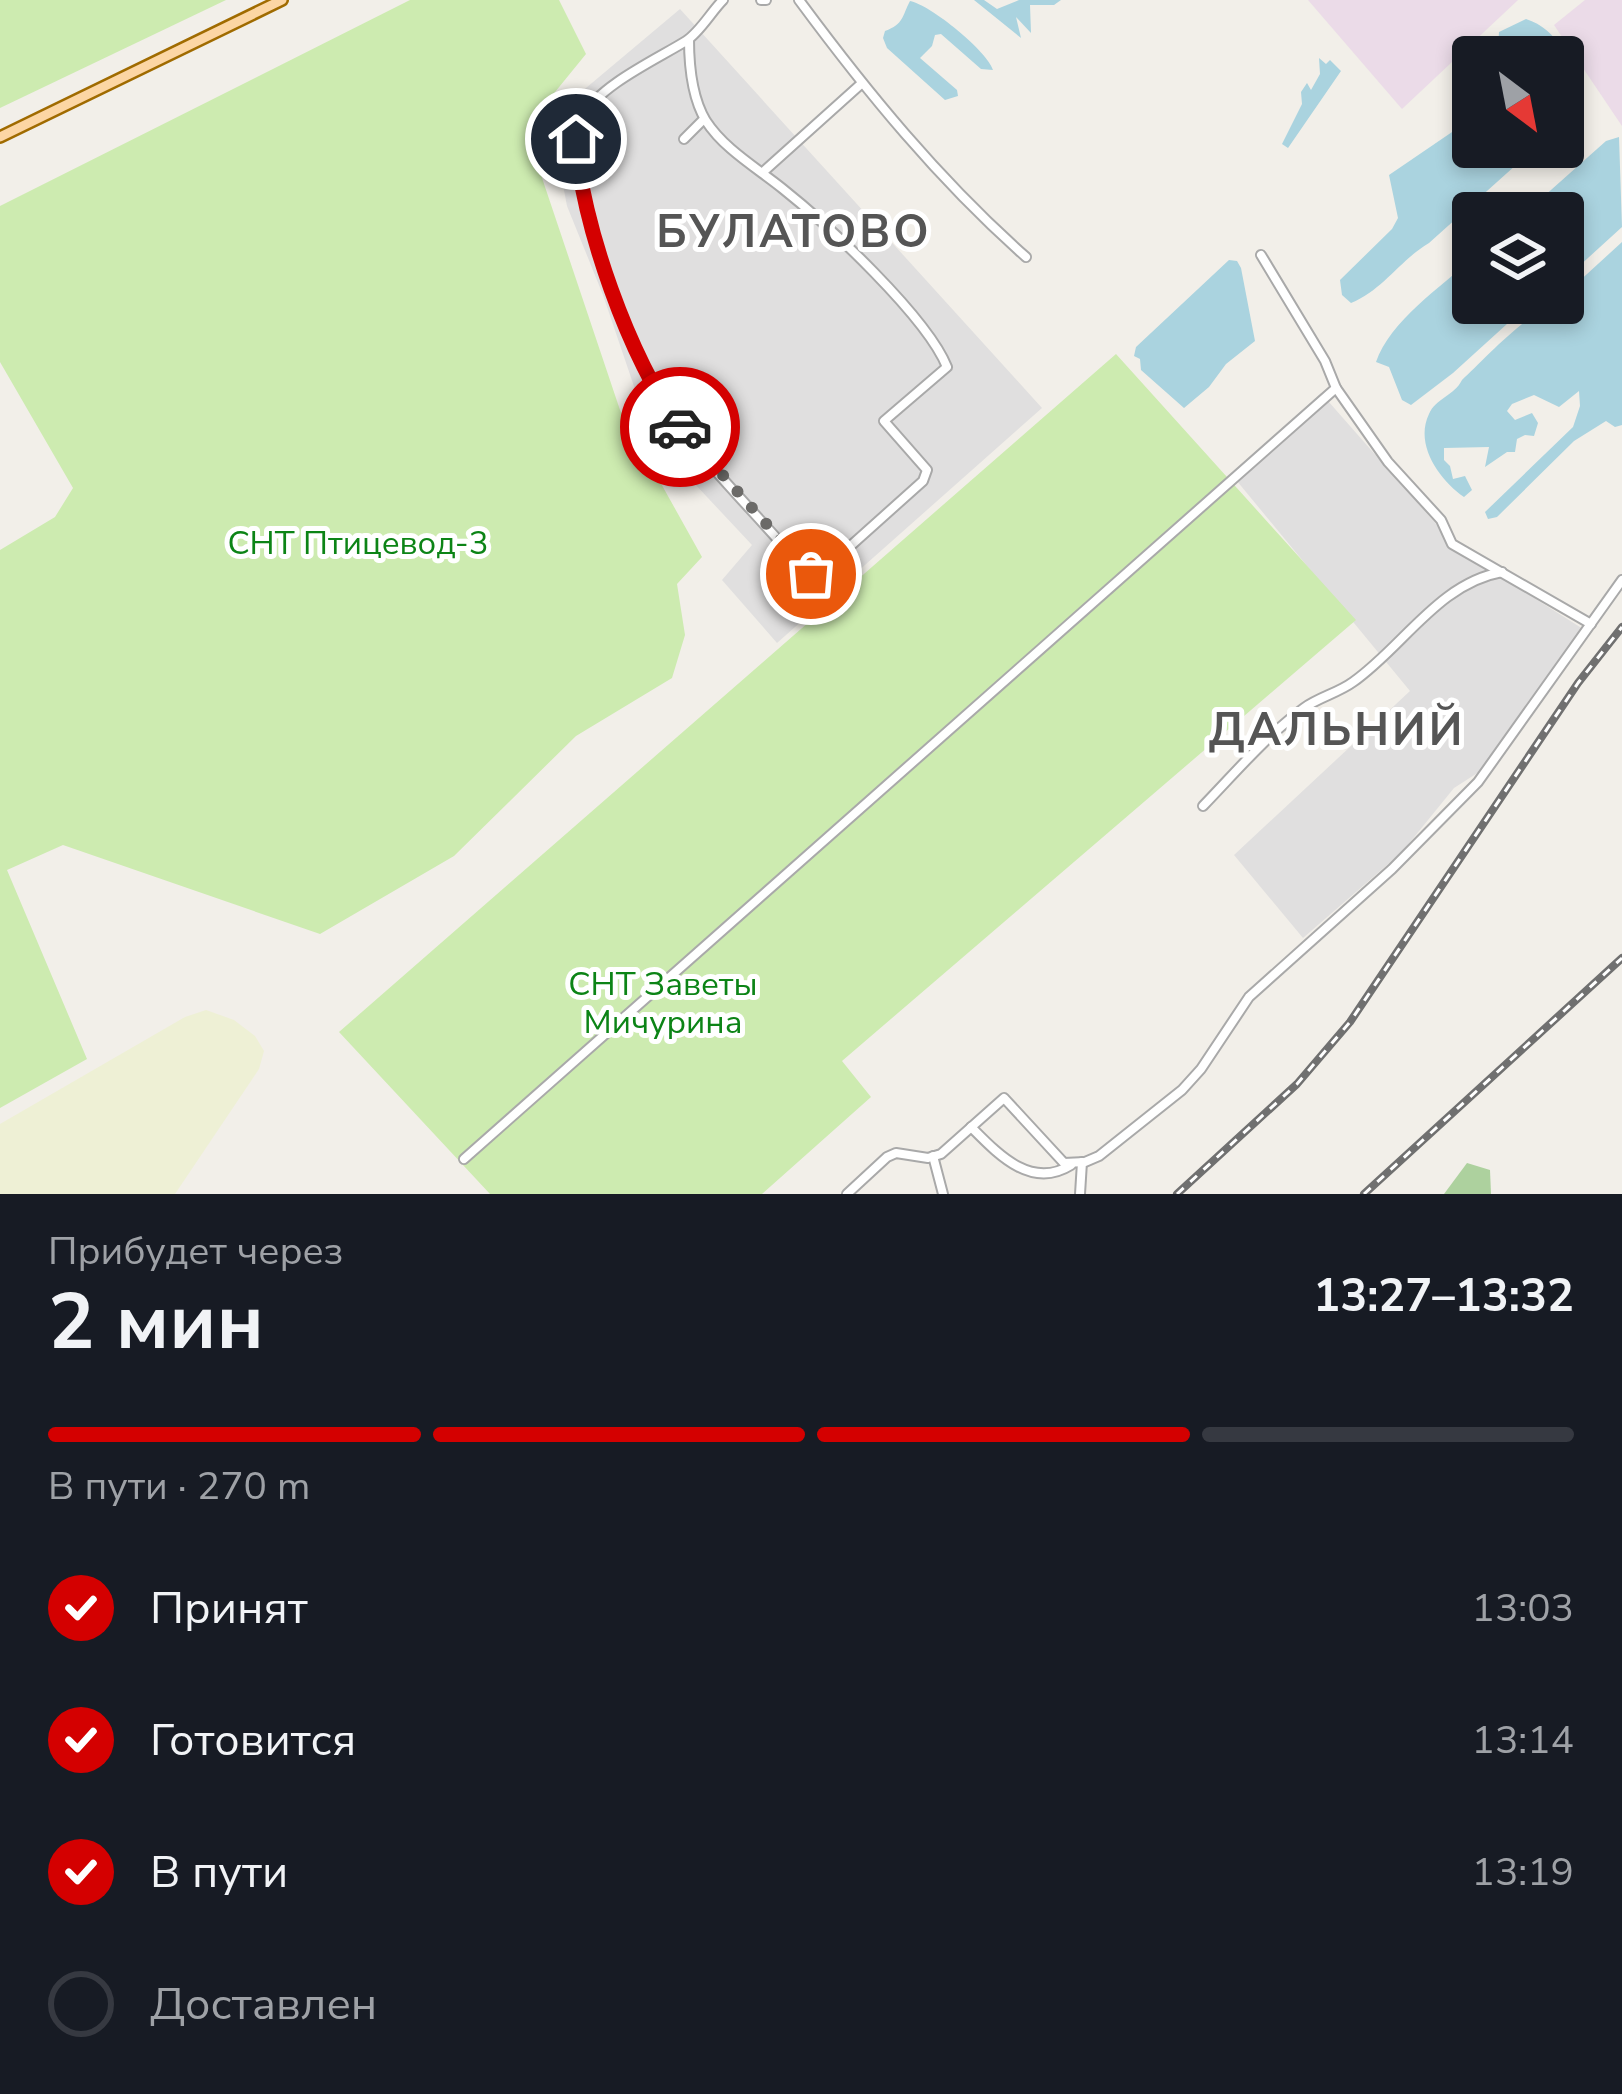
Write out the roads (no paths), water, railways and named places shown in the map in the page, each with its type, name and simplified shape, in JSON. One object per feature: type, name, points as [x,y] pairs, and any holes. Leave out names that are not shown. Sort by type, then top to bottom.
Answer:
[{"type":"main road","points":[[0,137],[282,0]]},
{"type":"street","points":[[689,39],[692,80],[704,118],[724,142],[841,239],[928,336],[947,368],[884,421],[925,467],[923,481],[818,574],[805,571],[660,399],[640,359],[583,200],[576,139],[587,109],[689,39],[723,0]]},
{"type":"street","points":[[799,0],[861,84],[981,217],[1026,256]]},
{"type":"street","points":[[763,172],[861,84]]},
{"type":"street","points":[[684,139],[704,118]]},
{"type":"street","points":[[1262,255],[1336,388],[1388,462],[1441,520],[1452,544],[1591,625]]},
{"type":"street","points":[[464,1159],[1336,388]]},
{"type":"street","points":[[1203,806],[1280,727],[1310,704],[1353,682],[1459,587],[1482,575],[1503,572]]},
{"type":"street","points":[[971,1127],[1011,1166],[1059,1171],[1119,1142],[1182,1090],[1249,997],[1392,869],[1486,773],[1622,580]]},
{"type":"street","points":[[848,1194],[896,1153],[941,1154],[1004,1098],[1054,1156],[1071,1164]]},
{"type":"street","points":[[933,1156],[942,1190],[953,1194]]},
{"type":"street","points":[[1080,1194],[1082,1162]]},
{"type":"water","points":[[974,0],[984,0],[997,9],[1019,0],[1061,0],[1054,5],[1030,5],[1031,33],[1016,17],[1021,38]]},
{"type":"water","points":[[910,1],[957,30],[993,70],[981,69],[941,34],[935,35],[920,58],[957,90],[958,96],[945,100],[887,48],[883,38],[902,19]]},
{"type":"water","points":[[1526,19],[1552,36],[1499,36]]},
{"type":"water","points":[[1319,58],[1326,64],[1330,60],[1341,71],[1288,148],[1282,144],[1302,104],[1301,92],[1307,83],[1311,90],[1320,74]]},
{"type":"water","points":[[1452,132],[1452,168],[1513,168],[1486,192],[1452,192],[1452,222],[1382,283],[1351,303],[1342,295],[1340,280],[1398,218],[1389,175]]},
{"type":"water","points":[[1619,137],[1622,227],[1584,262],[1584,192],[1549,192],[1576,168],[1584,168],[1584,161],[1606,141]]},
{"type":"water","points":[[1622,242],[1622,425],[1615,427],[1606,421],[1574,441],[1497,517],[1488,519],[1485,512],[1573,427],[1579,391],[1559,407],[1534,395],[1512,404],[1507,411],[1515,420],[1532,413],[1538,423],[1534,436],[1517,439],[1515,452],[1485,467],[1489,447],[1444,448],[1453,479],[1465,476],[1472,490],[1464,497],[1432,461],[1425,438],[1429,414],[1523,324],[1584,324],[1584,277]]},
{"type":"water","points":[[1229,260],[1237,261],[1241,268],[1255,341],[1184,408],[1141,370],[1140,359],[1134,356],[1136,347]]},
{"type":"water","points":[[1452,276],[1452,324],[1507,324],[1411,405],[1402,400],[1389,367],[1376,362],[1404,319]]},
{"type":"railway","points":[[1177,1194],[1297,1084],[1350,1022],[1578,683],[1622,627]]},
{"type":"railway","points":[[1364,1194],[1622,958]]},
{"type":"district","name":"БУЛАТОВО","points":[[794,231]]},
{"type":"district","name":"ДАЛЬНИЙ","points":[[1337,729]]},
{"type":"park label","name":"СНТ Птицевод-3","points":[[358,542]]},
{"type":"park label","name":"СНТ Заветы Мичурина","points":[[663,1002]]}]
